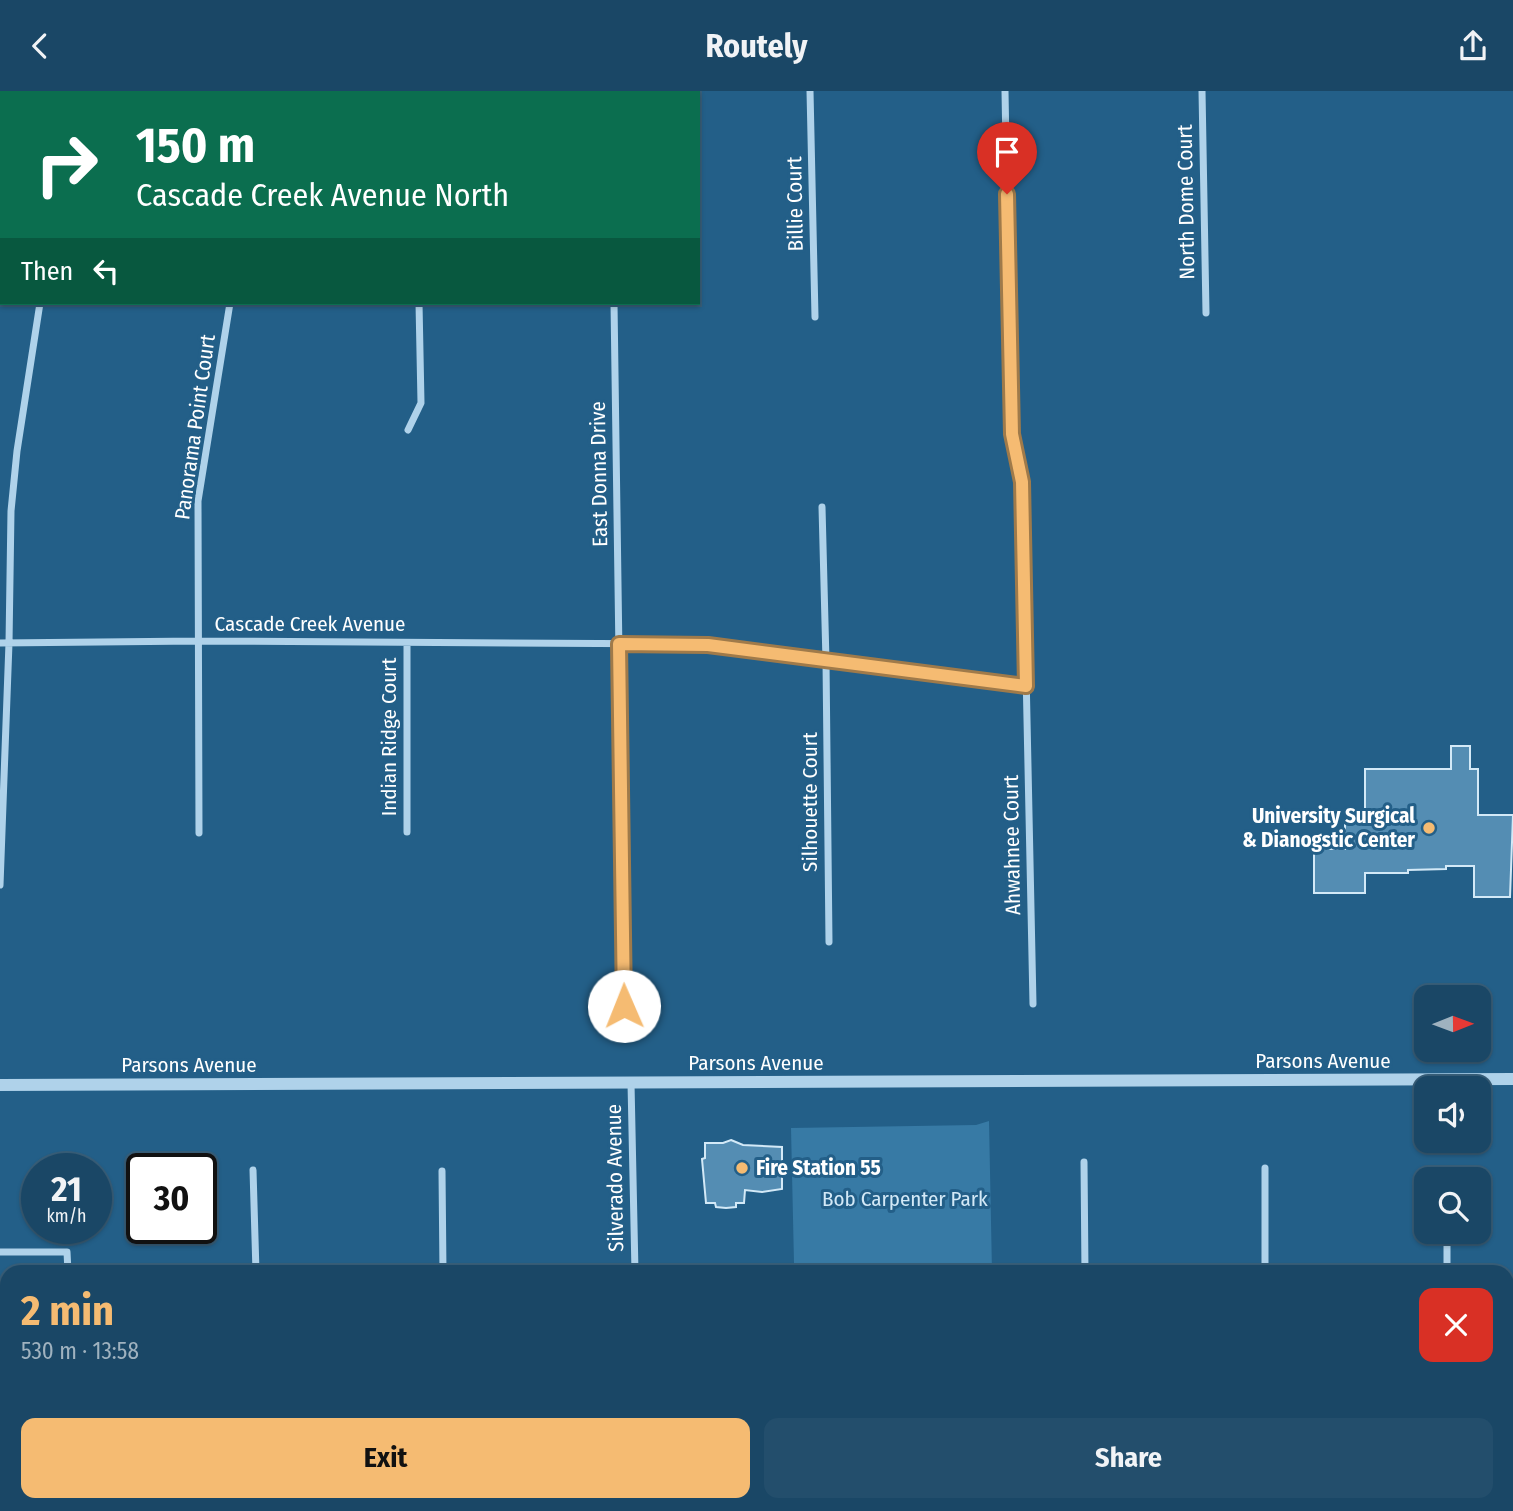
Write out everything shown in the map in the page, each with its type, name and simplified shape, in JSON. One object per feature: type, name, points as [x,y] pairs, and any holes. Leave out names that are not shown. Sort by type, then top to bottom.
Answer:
[{"type":"street","name":"Billie Court","points":[[810,91],[815,317]]},
{"type":"street","name":"Ahwahnee Court","points":[[1005,91],[1010,401],[1012,434],[1022,482],[1034,1004]]},
{"type":"street","name":"North Dome Court","points":[[1202,91],[1206,313]]},
{"type":"street","points":[[0,885],[4,643],[11,511],[17,451],[40,305]]},
{"type":"street","name":"Panorama Point Court","points":[[199,832],[198,501],[230,305]]},
{"type":"street","points":[[408,430],[421,403],[419,305]]},
{"type":"street","name":"East Donna Drive","points":[[614,305],[624,1006]]},
{"type":"street","name":"Silhouette Court","points":[[822,507],[829,942]]},
{"type":"street","name":"Cascade Creek Avenue","points":[[4,643],[198,641],[708,645],[1026,686]]},
{"type":"street","name":"Indian Ridge Court","points":[[407,643],[407,832]]},
{"type":"street","name":"Parsons Avenue","points":[[0,1085],[1513,1079]]},
{"type":"street","name":"Silverado Avenue","points":[[631,1083],[635,1265]]},
{"type":"street","points":[[1084,1162],[1085,1265]]},
{"type":"street","points":[[1265,1168],[1265,1265]]},
{"type":"street","points":[[253,1170],[256,1265]]},
{"type":"street","points":[[442,1171],[443,1265]]},
{"type":"street","points":[[1447,1244],[1447,1265]]},
{"type":"street","points":[[0,1252],[67,1252],[68,1265]]},
{"type":"green space","name":"Bob Carpenter Park","points":[[989,1121],[992,1265],[703,1265],[794,1263],[791,1128],[976,1125]]},
{"type":"building","name":"University Surgical & Dianogstic Center","points":[[1451,746],[1470,746],[1470,769],[1478,769],[1478,815],[1513,815],[1510,897],[1474,897],[1474,866],[1408,870],[1408,873],[1365,873],[1365,893],[1314,893],[1314,849],[1345,849],[1345,820],[1365,820],[1365,769],[1451,769]]},
{"type":"building","name":"Fire Station 55","points":[[731,1140],[743,1145],[782,1147],[782,1189],[762,1192],[745,1190],[744,1203],[736,1203],[736,1207],[716,1207],[715,1203],[706,1203],[702,1159],[705,1158],[705,1143]]},
{"type":"place","name":"University Surgical & Dianogstic Center","points":[[1429,828]]},
{"type":"place","name":"Fire Station 55","points":[[742,1168]]},
{"type":"route","points":[[624,1006],[619,644],[708,645],[1026,686],[1022,482],[1012,434],[1010,401],[1007,194]]}]
